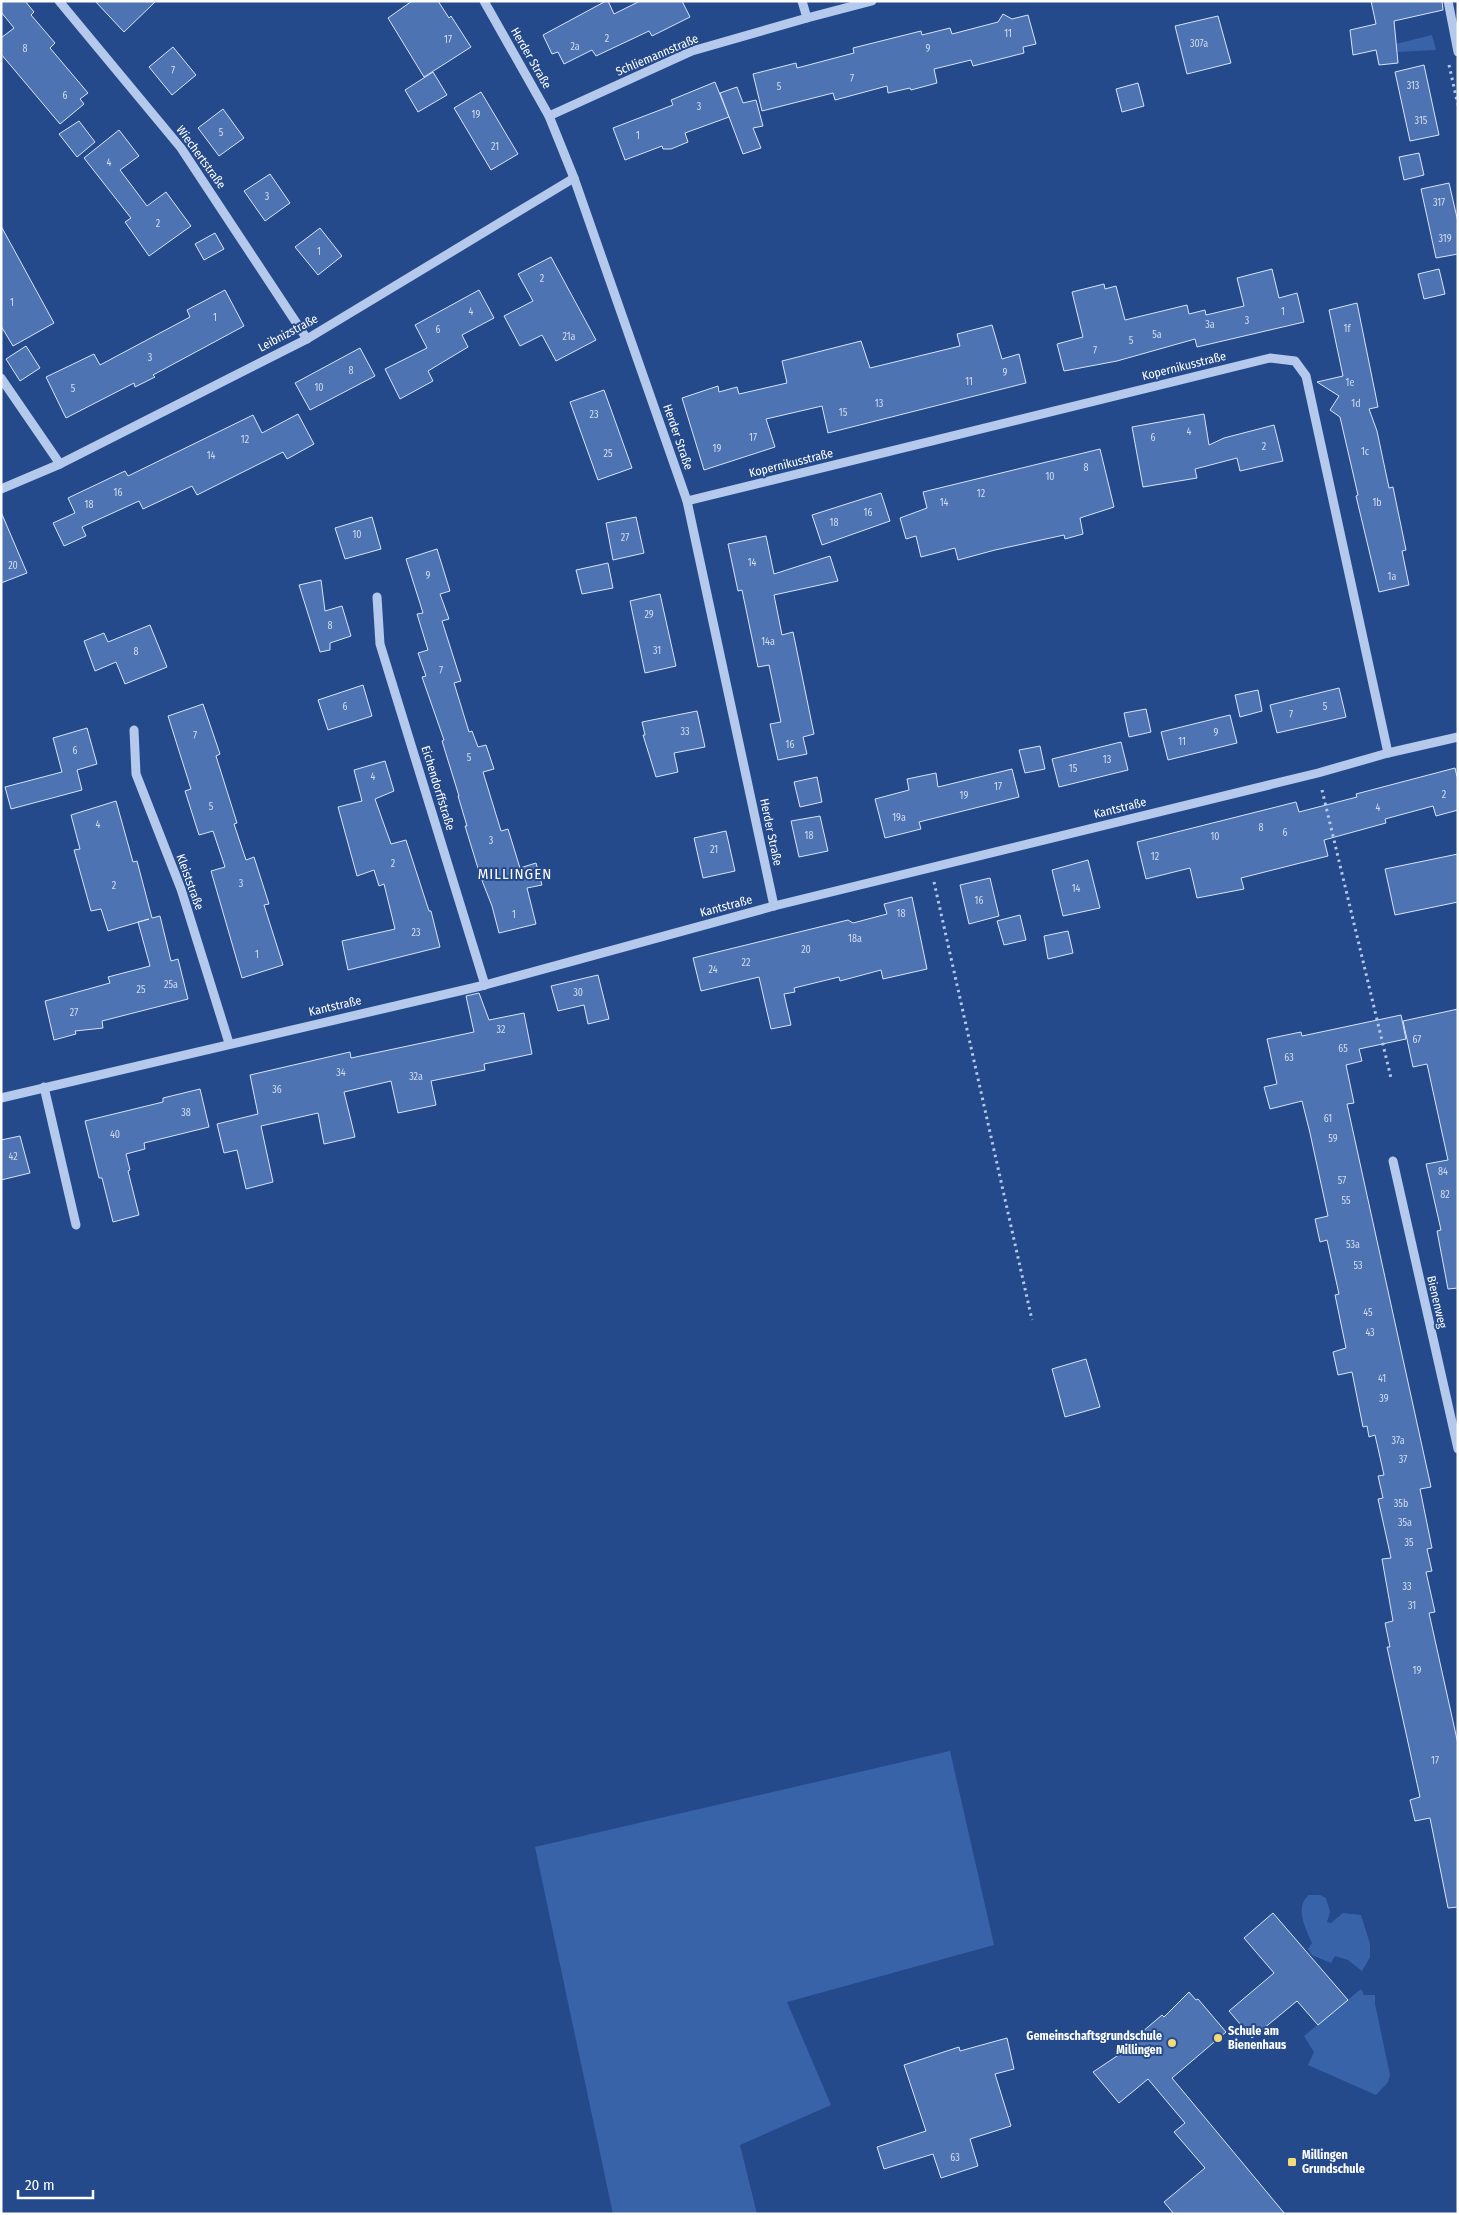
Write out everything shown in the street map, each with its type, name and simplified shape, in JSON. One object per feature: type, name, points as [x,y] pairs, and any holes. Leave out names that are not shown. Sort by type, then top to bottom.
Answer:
[{"type":"street","name":"Wiechertstraße","points":[[59,1],[181,148],[307,339]]},
{"type":"street","name":"Herder Straße","points":[[484,1],[549,116],[574,178],[687,501],[774,906]]},
{"type":"street","points":[[802,1],[807,18]]},
{"type":"street","name":"Schliemannstraße","points":[[549,116],[692,51],[872,1]]},
{"type":"street","points":[[1448,1],[1458,52]]},
{"type":"street","name":"Leibnizstraße","points":[[1,489],[60,464],[307,339],[574,178]]},
{"type":"street","name":"Kopernikusstraße","points":[[687,501],[1270,358],[1295,361],[1306,376],[1388,753]]},
{"type":"street","points":[[1,378],[60,464]]},
{"type":"street","name":"Eichendorffstraße","points":[[377,597],[380,644],[485,985]]},
{"type":"street","name":"Kleiststraße","points":[[134,730],[136,774],[181,890],[229,1043]]},
{"type":"street","name":"Kantstraße","points":[[1,1098],[229,1043],[485,985],[774,906],[1458,737]]},
{"type":"street","points":[[44,1087],[76,1225]]},
{"type":"street","name":"Bienenweg","points":[[1393,1161],[1458,1449]]},
{"type":"path","points":[[1318,773],[1391,1078]]},
{"type":"path","points":[[931,867],[1032,1320]]},
{"type":"shaded area","points":[[1432,35],[1436,50],[1397,52],[1396,44]]},
{"type":"shaded area","points":[[950,1751],[994,1945],[787,2002],[831,2105],[740,2145],[757,2214],[613,2214],[535,1847]]},
{"type":"shaded area","points":[[1309,1895],[1320,1895],[1326,1898],[1330,1912],[1327,1922],[1331,1923],[1343,1913],[1361,1915],[1370,1944],[1370,1957],[1362,1971],[1348,1960],[1335,1956],[1331,1963],[1312,1955],[1308,1949],[1312,1943],[1304,1925],[1302,1912],[1302,1906]]},
{"type":"shaded area","points":[[1361,1989],[1364,1995],[1375,1995],[1375,2004],[1390,2075],[1388,2082],[1376,2095],[1308,2065],[1314,2052],[1304,2036]]},
{"type":"building","points":[[1,1],[25,1],[34,12],[31,15],[55,43],[50,48],[88,93],[80,99],[84,104],[60,124],[1,54],[1,38],[14,28],[1,12]]},
{"type":"building","points":[[95,1],[156,1],[124,32]]},
{"type":"building","points":[[412,1],[438,1],[449,18],[451,16],[471,47],[424,77],[388,18]]},
{"type":"building","points":[[608,1],[614,14],[640,1],[682,1],[690,17],[652,36],[649,31],[596,56],[592,50],[564,64],[558,52],[552,54],[543,35]]},
{"type":"building","points":[[1371,1],[1442,1],[1443,10],[1394,21],[1398,63],[1379,65],[1376,50],[1353,55],[1350,30],[1376,24]]},
{"type":"building","points":[[1003,14],[1012,19],[1028,15],[1036,44],[1023,47],[1024,53],[973,66],[971,60],[934,69],[937,83],[911,90],[910,88],[888,93],[887,86],[835,100],[833,93],[762,111],[753,74],[796,63],[797,68],[854,53],[853,48],[921,31],[922,35],[950,28],[952,34],[998,22]]},
{"type":"building","points":[[1218,16],[1231,63],[1187,74],[1175,26]]},
{"type":"building","points":[[173,47],[196,75],[172,95],[149,67]]},
{"type":"building","points":[[1424,65],[1439,135],[1410,141],[1395,72]]},
{"type":"building","points":[[433,72],[447,95],[418,112],[405,90]]},
{"type":"building","points":[[715,82],[729,117],[685,133],[688,142],[671,149],[663,149],[662,146],[625,160],[613,128],[673,105],[671,100]]},
{"type":"building","points":[[1138,83],[1144,106],[1122,112],[1116,89]]},
{"type":"building","points":[[737,87],[743,103],[756,100],[763,126],[753,128],[761,148],[743,154],[720,93]]},
{"type":"building","points":[[481,92],[518,154],[491,170],[454,108]]},
{"type":"building","points":[[223,109],[244,138],[219,156],[198,128]]},
{"type":"building","points":[[79,121],[95,142],[77,157],[59,134]]},
{"type":"building","points":[[119,130],[139,156],[120,170],[147,206],[166,192],[191,226],[149,256],[125,222],[131,218],[84,158]]},
{"type":"building","points":[[1419,153],[1424,175],[1404,180],[1399,157]]},
{"type":"building","points":[[270,174],[290,203],[265,221],[244,191]]},
{"type":"building","points":[[1449,183],[1458,222],[1458,254],[1436,258],[1421,189]]},
{"type":"building","points":[[1,226],[54,323],[13,346],[1,326]]},
{"type":"building","points":[[320,228],[342,256],[318,275],[295,247]]},
{"type":"building","points":[[215,233],[224,249],[204,260],[195,244]]},
{"type":"building","points":[[551,257],[596,340],[556,361],[542,335],[520,346],[504,316],[533,301],[518,274]]},
{"type":"building","points":[[1272,269],[1279,298],[1297,293],[1304,322],[1197,347],[1195,339],[1117,361],[1064,371],[1057,344],[1083,337],[1072,292],[1104,284],[1105,289],[1116,286],[1125,320],[1187,305],[1189,314],[1205,310],[1206,315],[1244,306],[1237,278]]},
{"type":"building","points":[[1439,269],[1445,294],[1424,299],[1418,274]]},
{"type":"building","points":[[225,290],[244,326],[153,375],[155,377],[135,387],[134,383],[66,418],[46,377],[94,354],[100,365],[190,317],[187,310]]},
{"type":"building","points":[[479,290],[494,318],[462,335],[468,347],[428,371],[433,381],[400,399],[385,369],[427,348],[415,325]]},
{"type":"building","points":[[1357,303],[1378,407],[1369,409],[1377,431],[1389,488],[1393,487],[1406,550],[1402,551],[1409,585],[1379,592],[1356,496],[1358,495],[1340,417],[1330,410],[1339,396],[1317,382],[1343,376],[1329,310]]},
{"type":"building","points":[[992,325],[1002,359],[1019,354],[1026,383],[828,433],[822,406],[766,419],[775,447],[704,470],[682,398],[718,386],[719,392],[737,387],[739,394],[787,383],[782,361],[861,341],[870,368],[960,346],[957,334]]},
{"type":"building","points":[[26,346],[40,368],[20,381],[6,359]]},
{"type":"building","points":[[360,348],[375,376],[310,410],[295,383]]},
{"type":"building","points":[[604,390],[632,468],[598,480],[570,402]]},
{"type":"building","points":[[298,414],[314,444],[287,459],[283,452],[197,495],[192,486],[143,509],[139,501],[82,527],[86,536],[64,546],[53,523],[75,513],[68,498],[125,471],[128,476],[253,415],[262,433]]},
{"type":"building","points":[[1204,414],[1209,445],[1224,438],[1274,425],[1283,461],[1240,471],[1237,458],[1195,469],[1197,478],[1143,487],[1132,427]]},
{"type":"building","points":[[1100,449],[1114,507],[1080,518],[1083,534],[1065,539],[1064,535],[958,560],[955,548],[921,557],[916,536],[906,539],[900,518],[927,508],[923,492]]},
{"type":"building","points":[[881,493],[890,521],[822,545],[812,515]]},
{"type":"building","points":[[1,512],[27,573],[1,583]]},
{"type":"building","points":[[372,517],[381,549],[345,559],[335,528]]},
{"type":"building","points":[[636,517],[644,553],[613,560],[606,523]]},
{"type":"building","points":[[766,536],[774,574],[830,556],[838,581],[774,595],[782,635],[793,632],[814,734],[803,737],[807,754],[778,760],[770,724],[781,722],[769,665],[758,667],[742,590],[738,591],[728,544]]},
{"type":"building","points":[[437,549],[450,591],[440,594],[449,619],[442,621],[461,681],[454,683],[469,732],[472,731],[478,747],[486,745],[494,769],[483,772],[501,831],[508,829],[520,868],[536,863],[542,885],[527,888],[536,924],[499,933],[492,906],[465,826],[467,826],[459,796],[442,741],[444,740],[422,677],[426,676],[418,653],[428,650],[417,614],[423,613],[406,559]]},
{"type":"building","points":[[608,563],[613,588],[582,594],[576,570]]},
{"type":"building","points":[[321,580],[325,611],[342,606],[351,636],[330,643],[330,650],[320,652],[299,585]]},
{"type":"building","points":[[660,594],[676,666],[645,673],[630,601]]},
{"type":"building","points":[[150,625],[167,667],[125,684],[116,662],[95,671],[84,641],[104,633],[108,642]]},
{"type":"building","points":[[363,685],[372,716],[328,730],[318,700]]},
{"type":"building","points":[[1339,688],[1346,717],[1277,733],[1270,705]]},
{"type":"building","points":[[1258,690],[1262,711],[1240,717],[1235,695]]},
{"type":"building","points":[[203,704],[220,754],[216,756],[237,823],[234,824],[246,860],[254,857],[269,904],[264,905],[283,965],[242,978],[211,871],[225,867],[213,831],[199,835],[185,791],[191,789],[168,716]]},
{"type":"building","points":[[1146,709],[1151,732],[1129,737],[1124,713]]},
{"type":"building","points":[[697,711],[705,747],[674,753],[678,772],[656,777],[643,735],[645,735],[642,722]]},
{"type":"building","points":[[1230,715],[1237,743],[1168,760],[1161,732]]},
{"type":"building","points":[[87,728],[97,764],[77,770],[82,790],[11,809],[5,787],[62,772],[53,738]]},
{"type":"building","points":[[1121,742],[1128,770],[1059,787],[1052,759]]},
{"type":"building","points":[[1040,746],[1045,769],[1025,773],[1019,750]]},
{"type":"building","points":[[385,761],[394,791],[375,799],[391,844],[406,840],[429,911],[431,911],[440,947],[348,970],[342,941],[395,929],[384,884],[379,886],[374,870],[357,876],[338,807],[362,801],[354,770]]},
{"type":"building","points":[[1455,768],[1458,781],[1458,810],[1436,816],[1433,806],[1385,819],[1386,823],[1324,840],[1328,856],[1241,878],[1244,889],[1197,898],[1190,868],[1146,879],[1137,842],[1296,802],[1299,812],[1357,797],[1356,794]]},
{"type":"building","points":[[1012,769],[1019,797],[919,822],[921,829],[885,838],[875,799],[909,790],[907,779],[936,773],[938,787]]},
{"type":"building","points":[[817,777],[822,802],[800,807],[794,782]]},
{"type":"building","points":[[116,801],[133,862],[137,861],[152,918],[160,916],[171,961],[178,959],[188,999],[102,1021],[103,1028],[75,1031],[76,1034],[54,1040],[45,1001],[110,983],[108,977],[150,966],[138,922],[108,931],[101,909],[91,911],[74,850],[80,849],[71,815]]},
{"type":"building","points":[[820,816],[828,851],[799,857],[791,821]]},
{"type":"building","points":[[726,831],[735,871],[703,878],[694,838]]},
{"type":"building","points":[[1458,854],[1458,902],[1395,915],[1385,869]]},
{"type":"building","points":[[1088,860],[1100,908],[1063,916],[1052,870]]},
{"type":"building","points":[[990,878],[999,916],[969,924],[960,885]]},
{"type":"building","points":[[912,897],[927,969],[883,979],[881,970],[840,981],[839,977],[794,988],[795,992],[784,994],[791,1025],[771,1029],[759,977],[701,991],[693,958],[848,920],[853,923],[887,914],[884,904]]},
{"type":"building","points":[[1020,915],[1026,940],[1004,945],[997,921]]},
{"type":"building","points":[[1068,931],[1073,953],[1048,959],[1044,936]]},
{"type":"building","points":[[598,975],[609,1019],[588,1024],[584,1005],[558,1011],[551,986]]},
{"type":"building","points":[[479,993],[489,1020],[524,1013],[532,1054],[484,1064],[485,1070],[431,1081],[436,1105],[398,1113],[391,1081],[344,1092],[355,1137],[324,1144],[318,1113],[261,1126],[273,1182],[246,1189],[237,1150],[224,1153],[217,1124],[258,1114],[250,1075],[350,1052],[351,1058],[474,1032],[466,996]]},
{"type":"building","points":[[1458,1009],[1458,1288],[1448,1289],[1437,1231],[1441,1230],[1426,1164],[1448,1160],[1427,1064],[1413,1067],[1403,1021]]},
{"type":"building","points":[[1401,1015],[1406,1039],[1359,1049],[1362,1061],[1346,1065],[1354,1103],[1347,1104],[1431,1487],[1420,1489],[1432,1548],[1427,1549],[1432,1571],[1426,1572],[1435,1612],[1429,1613],[1458,1744],[1458,1907],[1448,1908],[1430,1818],[1415,1821],[1410,1800],[1420,1797],[1387,1647],[1390,1647],[1385,1623],[1393,1621],[1382,1559],[1391,1558],[1378,1499],[1383,1498],[1378,1476],[1384,1475],[1375,1435],[1369,1437],[1367,1426],[1363,1427],[1352,1372],[1338,1375],[1333,1352],[1346,1348],[1335,1295],[1339,1294],[1327,1240],[1320,1242],[1315,1219],[1328,1216],[1310,1133],[1302,1101],[1270,1109],[1264,1087],[1277,1084],[1267,1039],[1301,1032],[1302,1036]]},
{"type":"building","points":[[200,1089],[209,1127],[144,1143],[145,1149],[126,1154],[130,1170],[128,1171],[139,1215],[113,1222],[102,1178],[99,1178],[85,1121],[163,1102],[163,1098]]},
{"type":"building","points":[[20,1136],[30,1173],[1,1180],[1,1140]]},
{"type":"building","points":[[1086,1359],[1100,1407],[1065,1417],[1052,1369]]},
{"type":"building","points":[[1273,1913],[1348,2000],[1318,2025],[1297,2001],[1252,2038],[1229,2011],[1274,1973],[1244,1938]]},
{"type":"building","points":[[1189,1992],[1196,2000],[1198,1999],[1226,2032],[1172,2078],[1285,2214],[1174,2214],[1164,2202],[1205,2168],[1174,2132],[1185,2123],[1148,2079],[1119,2103],[1093,2072],[1123,2052],[1121,2050],[1162,2015],[1164,2017]]},
{"type":"building","points":[[1007,2038],[1014,2069],[995,2074],[1011,2126],[970,2139],[978,2166],[941,2178],[933,2154],[884,2169],[877,2147],[926,2131],[904,2065],[959,2047],[960,2051]]},
{"type":"place","name":"Schule am Bienenhaus","points":[[1218,2038]]},
{"type":"place","name":"Gemeinschaftsgrundschule Millingen","points":[[1172,2043]]},
{"type":"place","name":"Millingen Grundschule","points":[[1292,2162]]},
{"type":"district","name":"MILLINGEN","points":[[515,874]]}]
